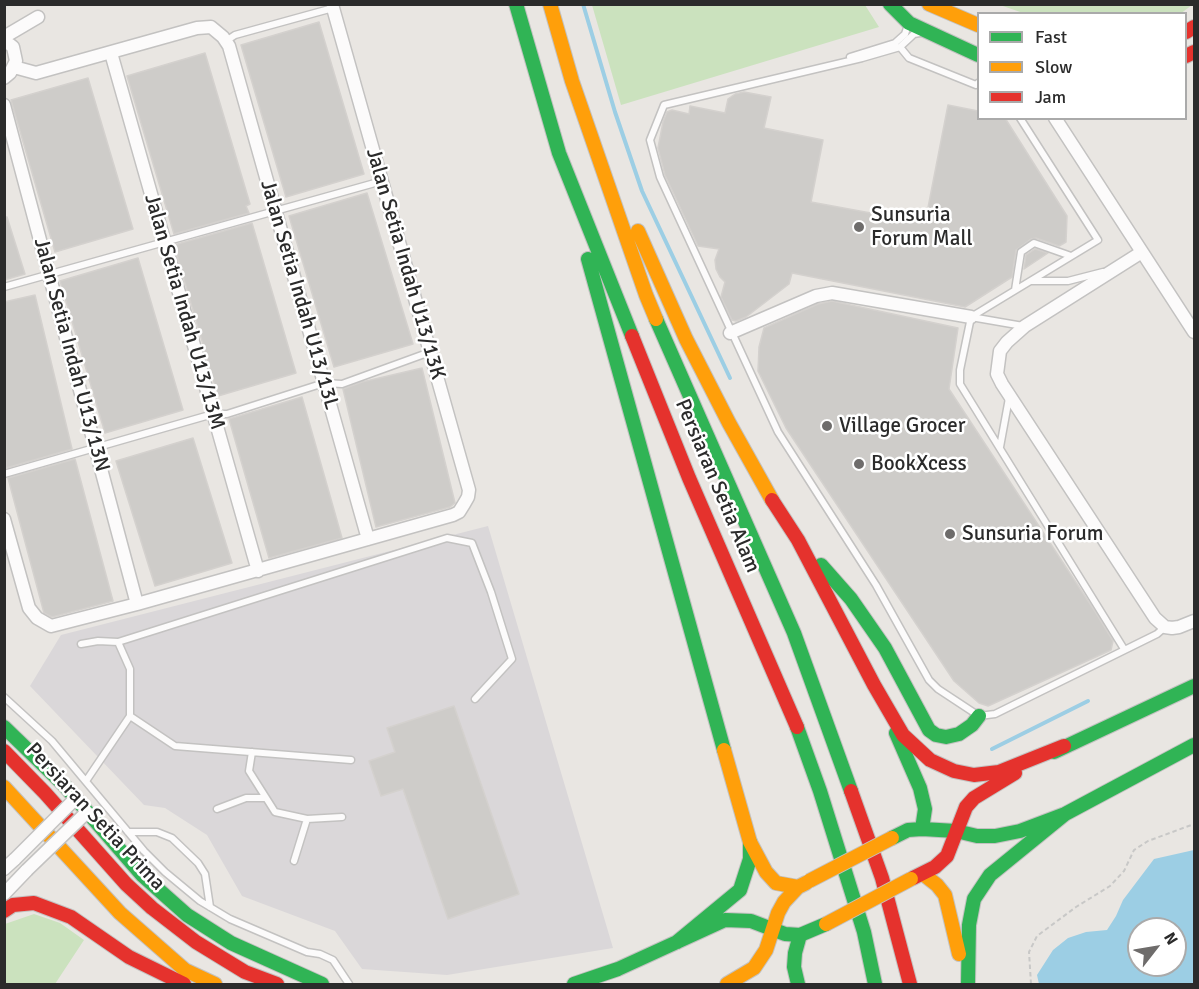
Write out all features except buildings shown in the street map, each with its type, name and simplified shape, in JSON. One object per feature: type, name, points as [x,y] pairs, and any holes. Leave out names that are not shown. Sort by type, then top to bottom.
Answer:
[{"type":"main road","name":"Persiaran Setia Alam","points":[[516,4],[559,153],[689,478],[795,721],[820,791],[857,910],[875,984]]},
{"type":"main road","name":"Persiaran Setia Alam","points":[[550,4],[572,81],[646,295],[794,633],[882,878],[910,984]]},
{"type":"main road","points":[[561,4],[575,51],[572,81],[686,339],[760,480],[798,540],[874,685],[903,735],[930,760],[954,771],[974,775],[999,772],[1064,746],[1194,686]]},
{"type":"main road","points":[[890,4],[909,23],[977,55]]},
{"type":"main road","points":[[929,4],[977,25]]},
{"type":"main road","points":[[559,153],[750,842],[766,872],[776,883],[804,884]]},
{"type":"main road","points":[[798,540],[851,599],[885,648],[929,730],[936,735],[946,737],[959,734],[972,725],[979,716]]},
{"type":"main road","points":[[874,685],[920,788],[925,809],[922,829]]},
{"type":"main road","points":[[4,727],[20,740],[76,798],[142,875],[187,915],[231,943],[322,984]]},
{"type":"main road","points":[[727,984],[754,968],[766,950],[784,902],[804,884],[892,838],[908,830],[922,829],[956,831],[977,836],[995,836],[1020,831],[1065,814],[1194,745]]},
{"type":"main road","points":[[574,984],[618,969],[725,920],[751,921],[785,934],[800,935],[826,924],[935,867],[946,855],[966,807],[974,798],[989,787],[1064,746]]},
{"type":"main road","name":"Persiaran Setia Prima","points":[[4,751],[45,793],[126,884],[152,909],[195,942],[245,972],[278,984]]},
{"type":"main road","points":[[4,787],[120,913],[185,970],[215,984]]},
{"type":"main road","points":[[966,984],[969,926],[974,899],[990,874],[1065,814]]},
{"type":"main road","points":[[677,942],[740,890],[750,859],[750,842]]},
{"type":"main road","points":[[917,877],[937,885],[945,896],[966,984]]},
{"type":"main road","points":[[4,911],[13,905],[34,903],[71,917],[129,957],[184,984]]},
{"type":"main road","points":[[798,984],[794,967],[800,935]]},
{"type":"street","name":"Jalan Setia Indah U13/13K","points":[[333,8],[469,490],[468,497],[459,512],[453,515],[368,539]]},
{"type":"street","points":[[4,78],[15,68],[16,54],[13,47],[4,39],[38,17]]},
{"type":"street","points":[[15,68],[36,73],[197,28],[211,27],[218,32],[228,46]]},
{"type":"street","name":"Jalan Setia Indah U13/13L","points":[[228,46],[368,539]]},
{"type":"street","name":"Jalan Setia Indah U13/13M","points":[[111,53],[258,571]]},
{"type":"street","name":"Jalan Setia Indah U13/13N","points":[[4,105],[137,604]]},
{"type":"street","points":[[1056,120],[1194,332]]},
{"type":"street","points":[[1142,252],[1025,326],[1000,351],[997,374],[1155,618],[1165,627],[1179,627],[1194,621]]},
{"type":"street","points":[[730,333],[816,296],[832,293],[971,317]]},
{"type":"street","points":[[4,519],[29,608],[36,618],[51,626],[368,539]]},
{"type":"street","points":[[4,869],[76,798]]},
{"type":"street","points":[[4,894],[87,812]]},
{"type":"lane","points":[[228,46],[235,35],[333,8]]},
{"type":"lane","points":[[839,62],[895,43],[905,34],[909,23]]},
{"type":"lane","points":[[925,32],[914,34],[900,47],[664,105],[650,140],[660,177],[730,333],[778,432],[876,585],[929,680],[952,699],[979,716],[995,714],[1156,634],[1165,627]]},
{"type":"lane","points":[[900,47],[909,58],[975,85],[977,84]]},
{"type":"lane","points":[[1021,120],[1098,240],[971,317],[960,370],[960,384],[1124,649]]},
{"type":"lane","points":[[4,287],[381,181]]},
{"type":"lane","points":[[1015,290],[1021,252],[1034,243],[1071,256]]},
{"type":"lane","points":[[1030,281],[1068,281],[1116,268]]},
{"type":"lane","points":[[971,317],[1025,326]]},
{"type":"lane","points":[[4,474],[213,414],[227,414],[324,382],[342,384],[430,352]]},
{"type":"lane","points":[[1000,448],[1009,395]]},
{"type":"lane","points":[[81,644],[98,641],[118,642],[447,538],[472,543],[492,592],[512,659],[475,699]]},
{"type":"lane","points":[[86,781],[130,716],[130,669],[118,642]]},
{"type":"lane","points":[[4,697],[52,741],[128,832],[165,872],[210,907],[230,919],[277,940],[333,960],[349,984]]},
{"type":"lane","points":[[130,716],[175,746],[351,760]]},
{"type":"lane","points":[[252,752],[249,771],[275,812],[307,819],[342,817]]},
{"type":"lane","points":[[217,809],[246,798],[266,798]]},
{"type":"lane","points":[[294,861],[307,819]]},
{"type":"lane","points":[[128,832],[157,832],[172,838],[198,863],[205,874],[210,907]]},
{"type":"path","points":[[1031,984],[1029,952],[1036,936],[1110,886],[1124,871],[1134,850],[1148,841],[1194,824]]},
{"type":"shaded area","points":[[488,526],[613,948],[447,975],[362,969],[335,931],[242,896],[207,835],[165,808],[144,805],[30,686],[61,635]]},
{"type":"green space","points":[[592,5],[865,5],[879,27],[621,105]]},
{"type":"green space","points":[[1000,5],[1192,5],[1183,12],[1020,12]]},
{"type":"green space","points":[[34,914],[60,923],[84,940],[55,984],[5,984],[5,924]]},
{"type":"water","points":[[1194,850],[1194,984],[1039,984],[1037,975],[1053,950],[1068,938],[1086,932],[1107,930],[1123,900],[1154,859]]},
{"type":"waterway","points":[[583,4],[615,112],[642,191],[730,378]]},
{"type":"waterway","points":[[992,749],[1088,701]]},
{"type":"traffic: fast","points":[[516,4],[559,153],[632,336]]},
{"type":"traffic: fast","points":[[890,4],[909,23],[977,55]]},
{"type":"traffic: fast","points":[[588,259],[724,750]]},
{"type":"traffic: fast","points":[[656,319],[794,633],[851,791]]},
{"type":"traffic: fast","points":[[821,565],[851,599],[885,648],[929,730],[936,735],[946,737],[959,734],[972,725],[979,716]]},
{"type":"traffic: fast","points":[[1054,752],[1194,686]]},
{"type":"traffic: fast","points":[[4,727],[64,785],[142,875],[187,915],[231,943],[322,984]]},
{"type":"traffic: fast","points":[[797,727],[820,791],[864,932],[875,984]]},
{"type":"traffic: fast","points":[[896,733],[920,788],[925,809],[922,829]]},
{"type":"traffic: fast","points":[[892,838],[908,830],[922,829],[956,831],[977,836],[995,836],[1020,831],[1065,814],[1194,745]]},
{"type":"traffic: fast","points":[[968,984],[969,925],[974,899],[990,875],[1065,814]]},
{"type":"traffic: fast","points":[[677,942],[740,890],[750,859],[750,842]]},
{"type":"traffic: fast","points":[[574,984],[618,969],[725,920],[751,921],[785,934],[800,935],[826,924]]},
{"type":"traffic: fast","points":[[798,984],[794,967],[800,935]]},
{"type":"traffic: slow","points":[[550,4],[572,81],[656,319]]},
{"type":"traffic: slow","points":[[929,4],[977,25]]},
{"type":"traffic: slow","points":[[638,231],[686,339],[772,500]]},
{"type":"traffic: slow","points":[[724,750],[750,842],[766,872],[776,883],[798,887]]},
{"type":"traffic: slow","points":[[4,787],[120,913],[185,970],[215,984]]},
{"type":"traffic: slow","points":[[809,881],[892,838]]},
{"type":"traffic: slow","points":[[923,874],[945,895],[959,954]]},
{"type":"traffic: slow","points":[[826,924],[911,879]]},
{"type":"traffic: slow","points":[[727,984],[754,968],[766,950],[784,902],[798,887],[806,883]]},
{"type":"traffic: jam","points":[[1187,31],[1194,27]]},
{"type":"traffic: jam","points":[[1187,56],[1194,52]]},
{"type":"traffic: jam","points":[[632,336],[689,478],[797,727]]},
{"type":"traffic: jam","points":[[772,500],[798,540],[874,685],[903,735],[930,760],[954,771],[974,775],[999,772],[1064,746]]},
{"type":"traffic: jam","points":[[4,751],[45,793],[126,884],[152,908],[196,942],[245,972],[277,984]]},
{"type":"traffic: jam","points":[[913,878],[935,867],[947,856],[966,807],[974,798],[1015,773]]},
{"type":"traffic: jam","points":[[851,791],[882,878],[910,984]]},
{"type":"traffic: jam","points":[[4,911],[13,905],[34,903],[71,917],[129,957],[184,984]]},
{"type":"place","name":"Sunsuria Forum Mall","points":[[859,227]]},
{"type":"place","name":"Village Grocer","points":[[827,426]]},
{"type":"place","name":"BookXcess","points":[[859,464]]},
{"type":"place","name":"Sunsuria Forum","points":[[950,534]]}]
